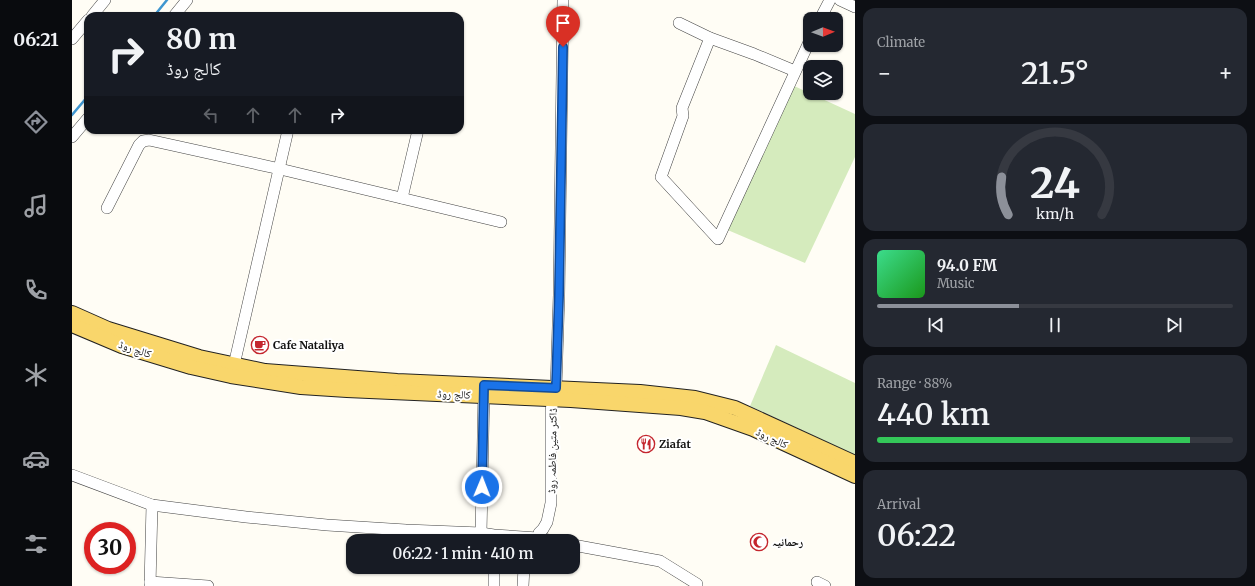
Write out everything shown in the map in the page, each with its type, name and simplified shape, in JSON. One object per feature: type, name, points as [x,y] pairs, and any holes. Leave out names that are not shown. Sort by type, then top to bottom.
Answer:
[{"type":"main road","name":"کالج روڈ","points":[[72,313],[108,329],[199,357],[265,371],[397,381],[484,390]]},
{"type":"main road","name":"کالج روڈ","points":[[72,325],[122,346],[191,367],[237,378],[301,387],[346,390],[484,390],[671,395],[695,398],[735,408],[855,462]]},
{"type":"main road","name":"کالج روڈ","points":[[555,393],[705,412],[754,429],[855,476]]},
{"type":"street","points":[[95,12],[105,0]]},
{"type":"street","points":[[177,12],[187,0]]},
{"type":"street","name":"ڈاکٹر متین فاطمہ روڈ","points":[[539,534],[547,522],[552,503],[551,410],[555,393],[559,295],[563,0]]},
{"type":"street","points":[[824,12],[830,0]]},
{"type":"street","points":[[840,0],[855,7]]},
{"type":"street","points":[[680,23],[710,38],[795,71]]},
{"type":"street","points":[[72,39],[84,25]]},
{"type":"street","points":[[710,38],[682,108],[683,116],[661,177],[718,238],[804,52]]},
{"type":"street","points":[[72,137],[84,123]]},
{"type":"street","points":[[234,365],[287,134]]},
{"type":"street","points":[[402,198],[417,134]]},
{"type":"street","points":[[107,208],[139,145],[143,141],[149,140],[280,169],[502,222]]},
{"type":"street","points":[[480,533],[484,390]]},
{"type":"street","points":[[72,475],[152,505],[246,517],[327,525],[484,534]]},
{"type":"street","points":[[152,505],[150,584],[208,586]]},
{"type":"street","points":[[580,546],[660,561],[697,584],[697,586]]},
{"type":"street","points":[[494,574],[494,586]]},
{"type":"street","points":[[523,586],[524,574]]},
{"type":"green space","points":[[792,85],[803,90],[803,100],[825,100],[855,114],[855,157],[805,263],[723,228]]},
{"type":"green space","points":[[776,345],[855,383],[855,455],[750,406]]},
{"type":"waterway","points":[[157,12],[167,0]]},
{"type":"waterway","points":[[72,115],[84,101]]},
{"type":"place","name":"Cafe Nataliya","points":[[260,345]]},
{"type":"place","name":"Ziafat","points":[[646,444]]},
{"type":"place","name":"رحمانیہ","points":[[759,542]]},
{"type":"route","points":[[482,487],[484,385],[556,388],[563,47]]}]
